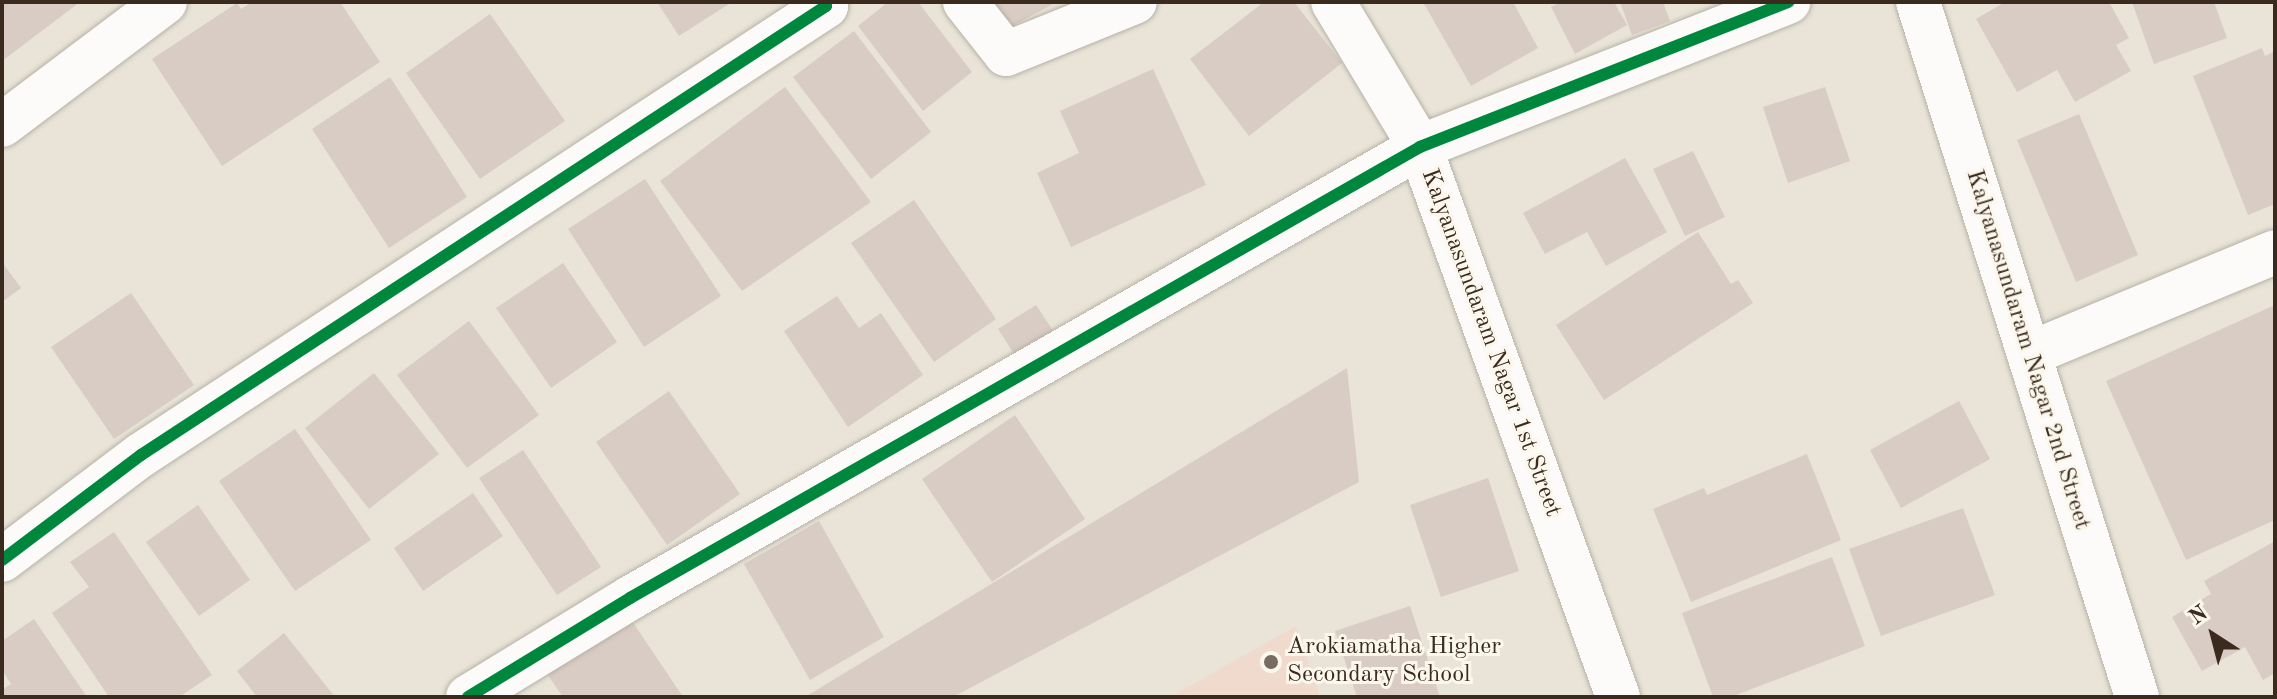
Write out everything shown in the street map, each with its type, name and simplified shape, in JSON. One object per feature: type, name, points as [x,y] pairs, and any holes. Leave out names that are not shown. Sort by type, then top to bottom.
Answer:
[{"type":"street","points":[[2,125],[165,2]]},
{"type":"street","points":[[965,2],[1006,54],[1135,2]]},
{"type":"street","name":"Kalyanasundaram Nagar 1st Street","points":[[1333,2],[1420,147],[1618,697]]},
{"type":"street","points":[[468,697],[630,598],[1420,147],[1788,2]]},
{"type":"street","name":"Kalyanasundaram Nagar 2nd Street","points":[[1918,2],[2137,697]]},
{"type":"street","points":[[2,560],[141,455],[827,3]]},
{"type":"street","points":[[2029,354],[2275,252]]},
{"type":"shaded area","name":"Arokiamatha Higher Secondary School","points":[[1296,626],[1320,697],[1170,697]]},
{"type":"building","points":[[2,2],[80,2],[2,61]]},
{"type":"building","points":[[252,2],[340,2],[380,62],[222,166],[152,59],[237,3],[241,9]]},
{"type":"building","points":[[657,2],[732,2],[679,36]]},
{"type":"building","points":[[888,2],[918,2],[972,72],[923,111],[858,26]]},
{"type":"building","points":[[990,2],[1057,2],[1005,30]]},
{"type":"building","points":[[1264,2],[1294,2],[1342,63],[1249,136],[1190,59]]},
{"type":"building","points":[[1423,2],[1513,2],[1538,48],[1471,86]]},
{"type":"building","points":[[1561,2],[1614,2],[1627,25],[1575,54],[1551,7]]},
{"type":"building","points":[[1620,2],[1663,2],[1670,21],[1632,35]]},
{"type":"building","points":[[2005,2],[2109,2],[2129,38],[2116,45],[2131,71],[2075,102],[2057,70],[2017,92],[1976,19]]},
{"type":"building","points":[[2132,2],[2214,2],[2227,38],[2154,64]]},
{"type":"building","points":[[490,14],[565,121],[480,179],[406,73]]},
{"type":"building","points":[[854,31],[931,132],[871,179],[793,77]]},
{"type":"building","points":[[2262,48],[2265,56],[2275,51],[2275,204],[2248,215],[2193,76]]},
{"type":"building","points":[[1153,69],[1206,185],[1071,247],[1037,173],[1079,153],[1060,111]]},
{"type":"building","points":[[390,77],[467,197],[389,248],[312,129]]},
{"type":"building","points":[[785,87],[871,202],[742,291],[660,181]]},
{"type":"building","points":[[1825,87],[1850,161],[1788,183],[1763,107]]},
{"type":"building","points":[[2079,114],[2138,255],[2076,282],[2017,140]]},
{"type":"building","points":[[1693,151],[1725,217],[1685,236],[1653,169]]},
{"type":"building","points":[[1625,158],[1667,232],[1606,266],[1587,232],[1545,254],[1523,213]]},
{"type":"building","points":[[645,179],[721,296],[644,347],[568,229]]},
{"type":"building","points":[[914,200],[996,319],[934,362],[851,243]]},
{"type":"building","points":[[1698,232],[1731,284],[1738,280],[1753,303],[1604,400],[1556,325]]},
{"type":"building","points":[[2,262],[21,288],[2,302]]},
{"type":"building","points":[[563,263],[617,342],[551,388],[496,308]]},
{"type":"building","points":[[131,293],[194,385],[114,439],[51,347]]},
{"type":"building","points":[[837,296],[859,328],[881,313],[923,375],[848,427],[784,331]]},
{"type":"building","points":[[1036,305],[1056,335],[1018,360],[998,329]]},
{"type":"building","points":[[2275,305],[2275,520],[2186,560],[2106,381]]},
{"type":"building","points":[[469,321],[539,415],[467,468],[397,375]]},
{"type":"building","points":[[1347,368],[1359,482],[953,697],[805,697]]},
{"type":"building","points":[[374,373],[439,454],[369,509],[305,428]]},
{"type":"building","points":[[669,391],[740,494],[667,545],[596,442]]},
{"type":"building","points":[[1959,401],[1990,459],[1901,508],[1870,450]]},
{"type":"building","points":[[1015,415],[1085,519],[992,582],[922,479]]},
{"type":"building","points":[[295,429],[371,540],[295,591],[219,481]]},
{"type":"building","points":[[523,450],[601,567],[557,595],[479,478]]},
{"type":"building","points":[[1807,454],[1841,540],[1691,602],[1653,509],[1704,488],[1707,495]]},
{"type":"building","points":[[1488,478],[1519,571],[1441,597],[1410,505]]},
{"type":"building","points":[[473,493],[503,536],[423,591],[394,548]]},
{"type":"building","points":[[198,505],[250,580],[199,616],[146,542]]},
{"type":"building","points":[[1963,508],[1995,595],[1881,636],[1849,549]]},
{"type":"building","points":[[819,521],[884,637],[810,680],[744,564]]},
{"type":"building","points":[[114,532],[212,675],[179,697],[109,697],[52,613],[89,587],[70,562]]},
{"type":"building","points":[[2275,541],[2275,673],[2263,680],[2245,647],[2202,671],[2172,617],[2211,594],[2204,581]]},
{"type":"building","points":[[1832,557],[1865,646],[1731,697],[1713,697],[1682,613]]},
{"type":"building","name":"Arokiamatha Higher Secondary School","points":[[1410,606],[1440,697],[1357,697],[1335,631]]},
{"type":"building","points":[[628,615],[683,697],[563,697],[545,671]]},
{"type":"building","points":[[34,619],[87,697],[2,697],[2,690],[11,684],[2,670],[2,641]]},
{"type":"building","points":[[284,633],[335,697],[257,697],[237,671]]},
{"type":"cycle path","points":[[2,560],[141,455],[826,6],[824,2]]},
{"type":"cycle path","points":[[468,697],[630,598],[1420,147],[1788,2]]},
{"type":"place","name":"Arokiamatha Higher Secondary School","points":[[1271,662]]}]
